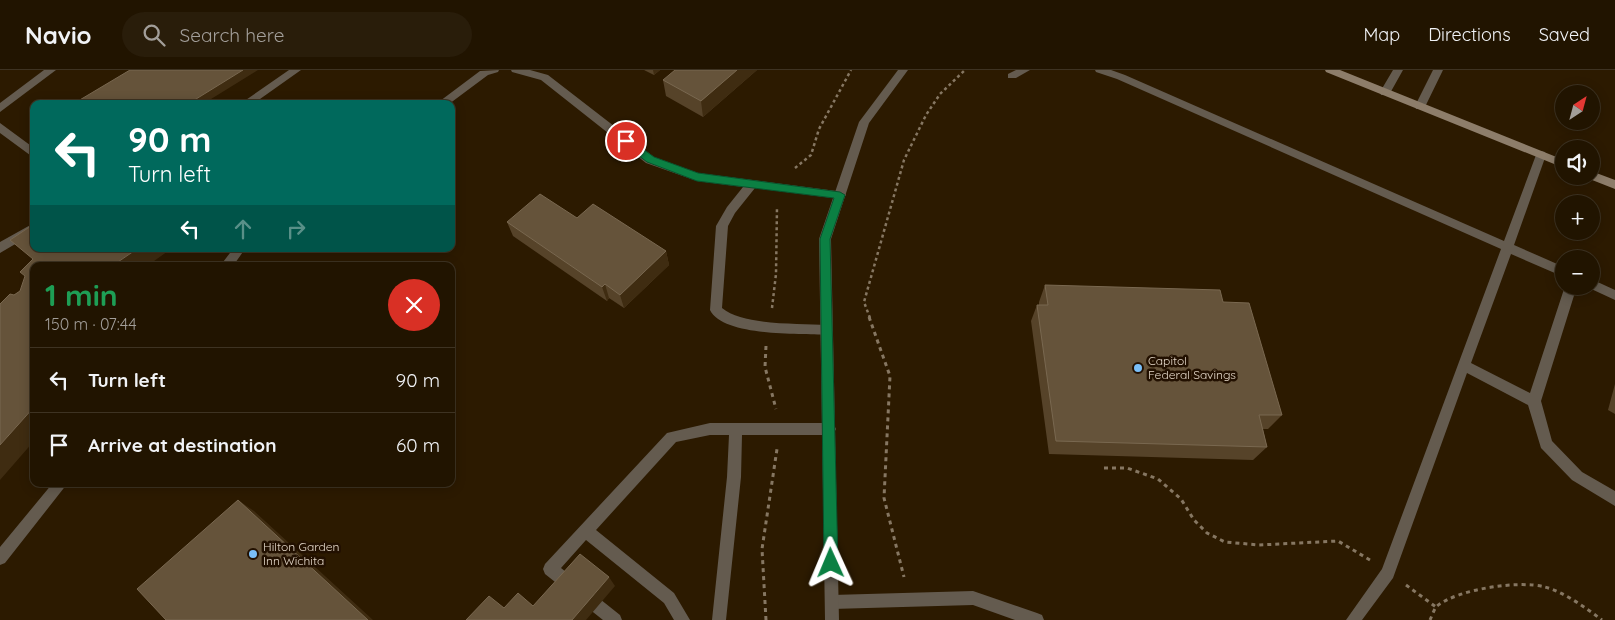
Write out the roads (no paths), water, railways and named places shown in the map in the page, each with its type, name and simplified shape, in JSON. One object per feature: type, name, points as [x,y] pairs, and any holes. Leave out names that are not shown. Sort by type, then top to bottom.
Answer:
[{"type":"main road","points":[[1330,70],[1555,160]]},
{"type":"main road","points":[[1600,178],[1615,184]]},
{"type":"street","points":[[0,108],[24,88],[51,70]]},
{"type":"street","points":[[251,100],[296,70]]},
{"type":"street","points":[[447,100],[484,73],[494,70]]},
{"type":"street","points":[[516,70],[544,77],[650,160],[697,177],[840,195]]},
{"type":"street","points":[[832,620],[825,239],[864,122],[903,70]]},
{"type":"street","points":[[1012,76],[1025,70]]},
{"type":"street","points":[[1100,70],[1555,268]]},
{"type":"street","points":[[1384,92],[1398,70]]},
{"type":"street","points":[[1420,106],[1438,70]]},
{"type":"street","points":[[0,127],[30,151]]},
{"type":"street","points":[[1352,620],[1388,573],[1541,155]]},
{"type":"street","points":[[752,184],[731,210],[722,226],[716,310],[727,319],[749,325],[827,330]]},
{"type":"street","points":[[0,248],[30,229]]},
{"type":"street","points":[[229,262],[237,252]]},
{"type":"street","points":[[1600,288],[1615,294]]},
{"type":"street","points":[[1568,295],[1534,401],[1546,444],[1577,476],[1615,499]]},
{"type":"street","points":[[1465,366],[1534,401]]},
{"type":"street","points":[[615,620],[550,569],[672,437],[710,429],[828,428]]},
{"type":"street","points":[[719,620],[734,478],[736,429]]},
{"type":"street","points":[[0,558],[58,487]]},
{"type":"street","points":[[586,531],[669,598],[683,620]]},
{"type":"street","points":[[832,602],[973,598],[1037,620]]},
{"type":"place","name":"Capitol Federal Savings","points":[[1138,368]]},
{"type":"place","name":"Hilton Garden Inn Wichita","points":[[253,554]]}]
